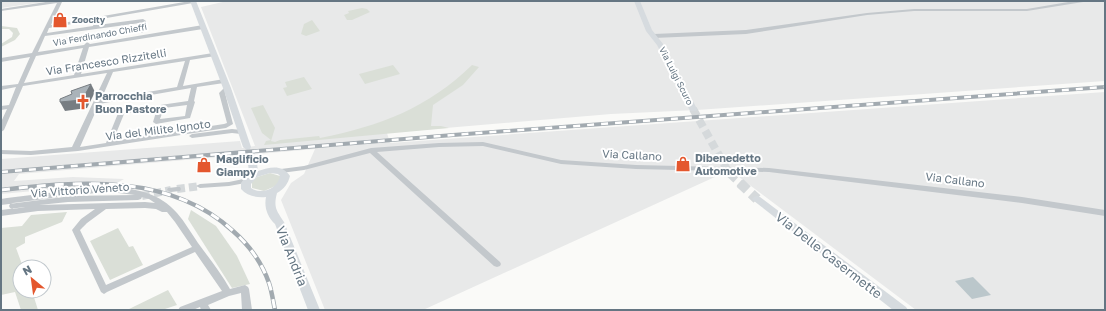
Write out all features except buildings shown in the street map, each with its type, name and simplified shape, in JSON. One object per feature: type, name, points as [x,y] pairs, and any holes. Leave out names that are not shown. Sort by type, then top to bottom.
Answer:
[{"type":"main road","name":"Via Luigi Scuro","points":[[637,1],[649,31],[660,44],[693,109]]},
{"type":"main road","points":[[193,2],[226,85],[247,147]]},
{"type":"main road","points":[[249,181],[252,159],[267,170],[281,171],[285,176],[284,182],[273,191],[260,194]]},
{"type":"main road","points":[[249,181],[267,170]]},
{"type":"main road","name":"Via Andria","points":[[249,181],[252,193],[260,194],[269,202],[273,216],[279,222],[314,310]]},
{"type":"main road","points":[[269,202],[273,191]]},
{"type":"main road","name":"Via Delle Casermette","points":[[757,199],[902,310]]},
{"type":"street","points":[[1,10],[61,1]]},
{"type":"street","points":[[1,130],[33,56],[61,1]]},
{"type":"street","points":[[654,36],[746,32],[867,14],[914,10],[1021,10],[1083,1]]},
{"type":"street","points":[[47,27],[193,2]]},
{"type":"street","points":[[95,27],[97,18]]},
{"type":"street","points":[[43,35],[142,21],[141,37]]},
{"type":"street","points":[[104,34],[106,26]]},
{"type":"street","name":"Via Ferdinando Chieffi","points":[[1,60],[33,56],[203,27]]},
{"type":"street","points":[[66,40],[142,28]]},
{"type":"street","points":[[62,51],[70,31]]},
{"type":"street","points":[[115,41],[118,32]]},
{"type":"street","points":[[77,76],[90,36]]},
{"type":"street","name":"Via Francesco Rizzitelli","points":[[1,88],[213,55]]},
{"type":"street","points":[[179,89],[188,59]]},
{"type":"street","points":[[77,149],[111,71]]},
{"type":"street","points":[[98,102],[194,87],[226,85]]},
{"type":"street","name":"Via del Milite Ignoto","points":[[77,149],[109,143],[219,128],[230,124],[222,93],[226,85]]},
{"type":"street","points":[[161,106],[156,122],[188,117],[194,87]]},
{"type":"street","points":[[109,143],[121,112],[192,102]]},
{"type":"street","points":[[1,108],[11,107]]},
{"type":"street","name":"Via del Milite Ignoto","points":[[1,152],[31,153],[115,147],[232,131],[241,132]]},
{"type":"street","name":"Via Callano","points":[[281,171],[304,168],[371,150],[439,145],[483,144],[561,162],[636,167],[769,170],[1022,200],[1105,212]]},
{"type":"street","points":[[371,150],[497,264]]},
{"type":"street","name":"Via Callano","points":[[284,182],[304,168]]},
{"type":"street","points":[[200,186],[249,181]]},
{"type":"street","points":[[1,202],[114,189],[154,198],[181,221],[197,248],[216,272],[228,293]]},
{"type":"street","name":"Via Vittorio Veneto","points":[[1,208],[68,199],[138,197]]},
{"type":"street","points":[[1,213],[38,208],[145,205],[158,206],[172,213]]},
{"type":"street","points":[[104,207],[84,221],[76,230],[104,290],[197,248]]},
{"type":"street","points":[[183,310],[204,306],[228,293],[245,289],[247,310]]},
{"type":"shaded area","points":[[1,1],[51,1],[1,8]]},
{"type":"shaded area","points":[[227,1],[1105,1],[1105,81],[697,110],[611,114],[387,133],[390,143],[1105,92],[1105,310],[916,310],[739,177],[717,176],[423,310],[325,310],[281,200],[291,183],[304,174],[315,149],[19,174],[14,181],[73,177],[124,179],[108,188],[67,188],[1,194],[1,159],[240,141],[242,148],[255,146],[201,7]]},
{"type":"shaded area","points":[[362,8],[367,9],[370,12],[352,20],[347,20],[344,15],[349,13],[348,11]]},
{"type":"shaded area","points":[[312,20],[320,31],[306,36],[301,34],[304,24]]},
{"type":"shaded area","points":[[1,26],[17,28],[20,34],[15,40],[1,47],[1,44],[12,37],[13,33],[9,29],[1,29]]},
{"type":"shaded area","points":[[393,65],[400,74],[365,84],[359,74]]},
{"type":"shaded area","points":[[472,65],[479,67],[463,85],[433,105],[431,126],[449,128],[264,145],[266,141],[271,140],[262,133],[251,108],[263,105],[275,128],[271,141],[275,142],[280,140],[319,136],[320,138],[363,128],[402,113],[438,93]]},
{"type":"shaded area","points":[[304,77],[312,89],[287,96],[283,88],[287,87],[285,82]]},
{"type":"shaded area","points":[[270,173],[280,176],[281,178],[278,185],[264,191],[252,188],[252,182],[257,177]]},
{"type":"shaded area","points":[[191,210],[216,226],[237,256],[250,284],[232,288],[188,219]]},
{"type":"shaded area","points":[[67,212],[62,222],[25,237],[25,243],[16,248],[20,259],[12,259],[12,293],[1,295],[1,228],[22,226],[31,215]]},
{"type":"shaded area","points":[[118,228],[129,247],[133,246],[143,265],[110,280],[90,241]]},
{"type":"shaded area","points":[[973,277],[991,295],[972,299],[955,281]]},
{"type":"shaded area","points":[[168,290],[177,305],[162,310],[127,310]]},
{"type":"shaded area","points":[[17,299],[35,299],[38,310],[21,310]]},
{"type":"tunnel","points":[[693,109],[729,173],[741,184]]},
{"type":"tunnel","points":[[740,183],[757,199]]},
{"type":"tunnel","points":[[177,189],[200,186]]},
{"type":"tunnel","points":[[142,196],[171,190]]},
{"type":"railway","points":[[1,172],[453,135],[1105,87]]},
{"type":"railway","points":[[1,190],[62,184],[93,184]]},
{"type":"railway","points":[[93,184],[105,184]]},
{"type":"railway","points":[[93,184],[123,185],[153,190],[181,199],[208,212],[233,231],[250,248],[259,261],[269,283],[275,310]]},
{"type":"place","name":"Zoocity","points":[[60,20]]},
{"type":"place","name":"Parrocchia Buon Pastore","points":[[83,102]]},
{"type":"place","name":"Dibenedetto Automotive","points":[[683,164]]},
{"type":"place","name":"Maglificio Giampy","points":[[204,165]]}]
